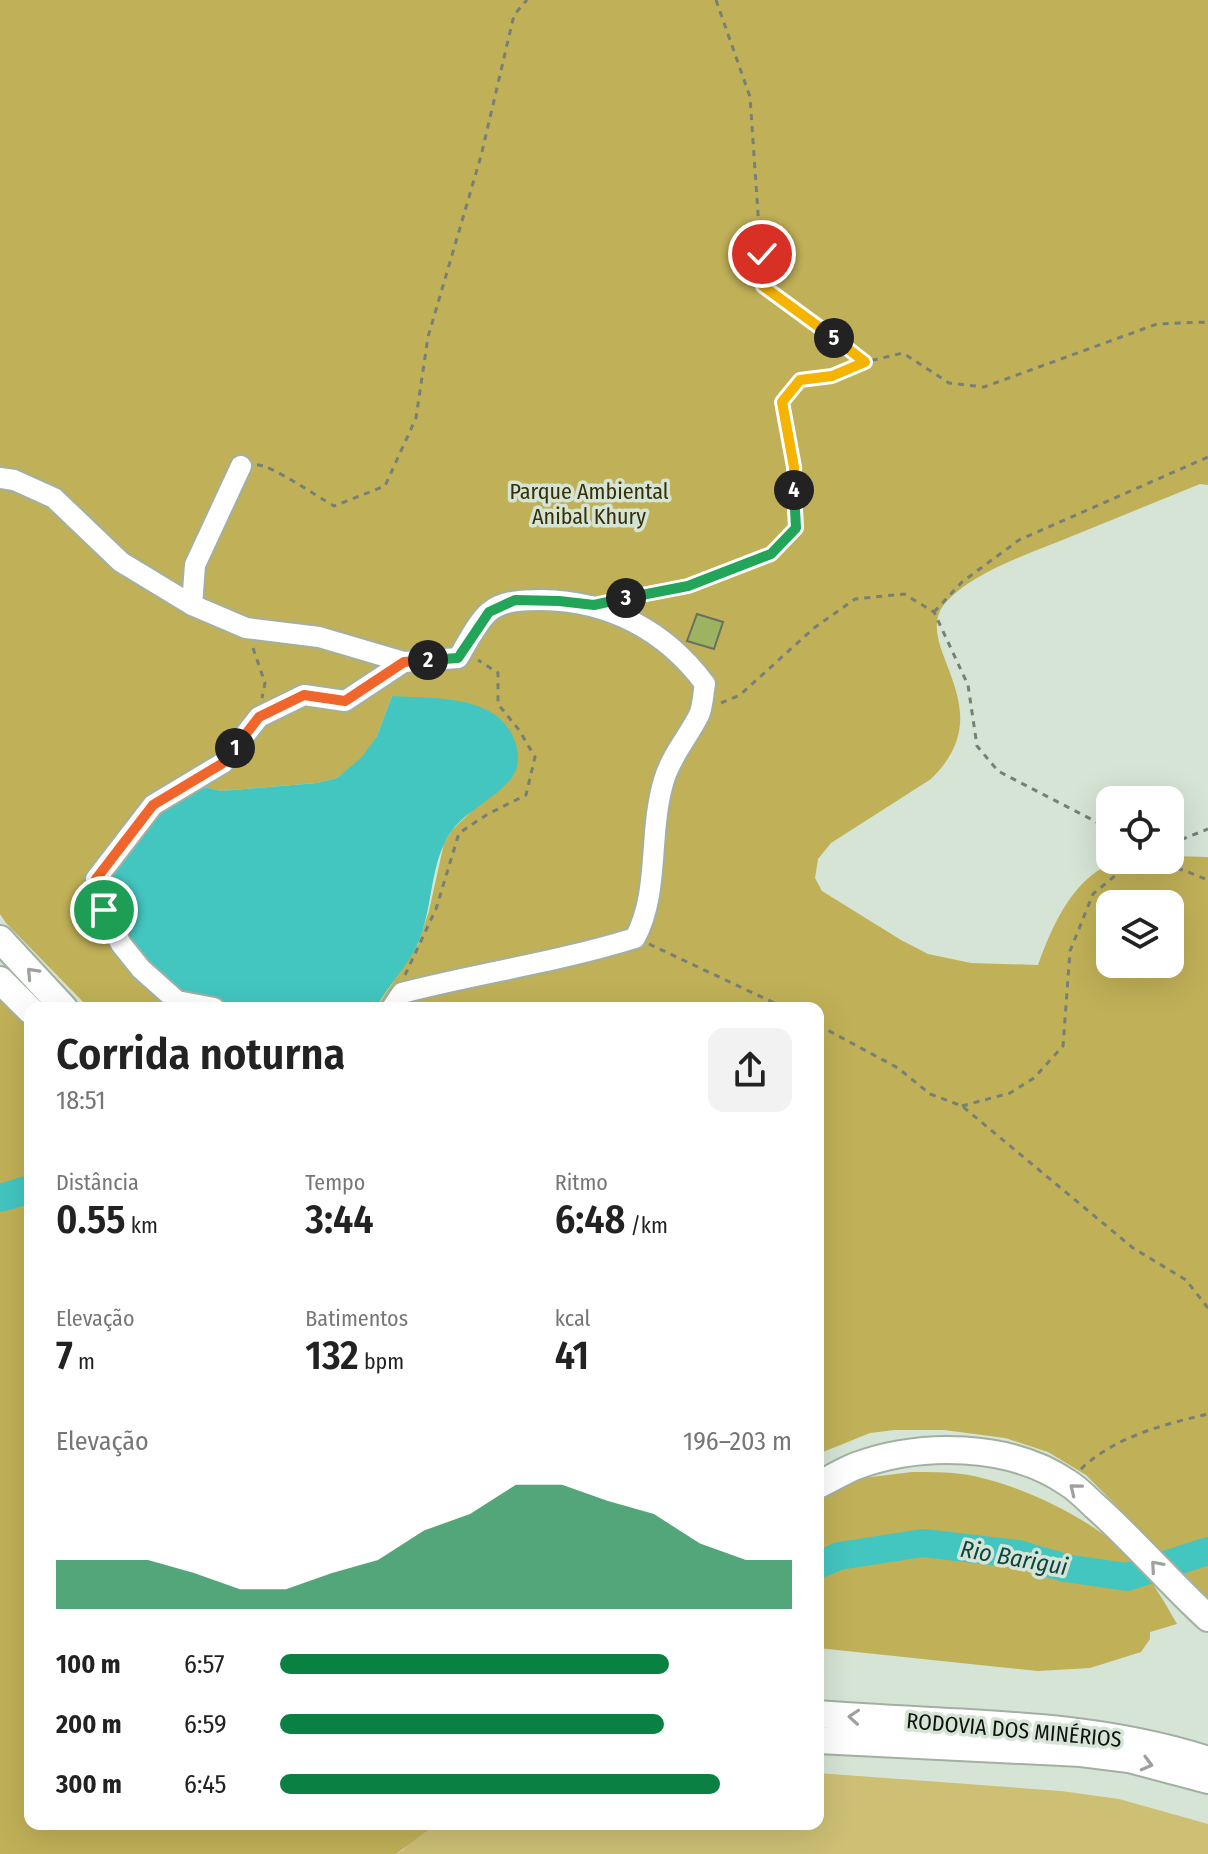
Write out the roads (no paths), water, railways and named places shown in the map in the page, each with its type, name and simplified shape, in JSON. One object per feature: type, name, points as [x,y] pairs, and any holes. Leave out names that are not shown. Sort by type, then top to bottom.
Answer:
[{"type":"main road","points":[[0,939],[58,1002]]},
{"type":"main road","points":[[0,980],[24,1004]]},
{"type":"main road","points":[[824,1482],[857,1466],[917,1452],[978,1452],[1025,1462],[1068,1482],[1134,1541],[1208,1618]]},
{"type":"main road","name":"RODOVIA DOS MINÉRIOS","points":[[824,1714],[1074,1731],[1156,1745],[1208,1760]]},
{"type":"main road","name":"RODOVIA DOS MINÉRIOS","points":[[824,1740],[1081,1753],[1129,1759],[1208,1780]]},
{"type":"lane","points":[[192,605],[195,565],[241,466]]},
{"type":"lane","points":[[0,478],[14,480],[54,498],[121,562],[192,605],[246,628],[319,637],[404,662],[458,658],[489,612],[515,600],[594,605],[629,619],[658,637],[687,661],[705,684],[700,712],[665,778],[652,838],[652,870],[645,919],[635,938],[596,950],[473,975],[397,1000]]},
{"type":"lane","points":[[182,1002],[177,1001],[141,969],[121,944],[104,910],[96,879],[153,805],[223,763],[259,717],[304,695],[345,701],[404,662]]},
{"type":"water","points":[[392,696],[447,699],[484,708],[498,718],[510,731],[518,762],[508,782],[458,823],[446,840],[437,864],[419,941],[380,1002],[181,1002],[153,988],[129,970],[115,950],[106,900],[113,865],[145,810],[173,780],[221,791],[317,783],[337,778],[362,757],[377,736]]},
{"type":"waterway","name":"Rio Barigui","points":[[0,1198],[24,1191]]},
{"type":"waterway","name":"Rio Barigui","points":[[824,1562],[839,1556],[923,1543],[1018,1554],[1065,1568],[1127,1577],[1208,1551]]},
{"type":"park label","name":"Parque Ambiental Anibal Khury","points":[[589,504]]}]
